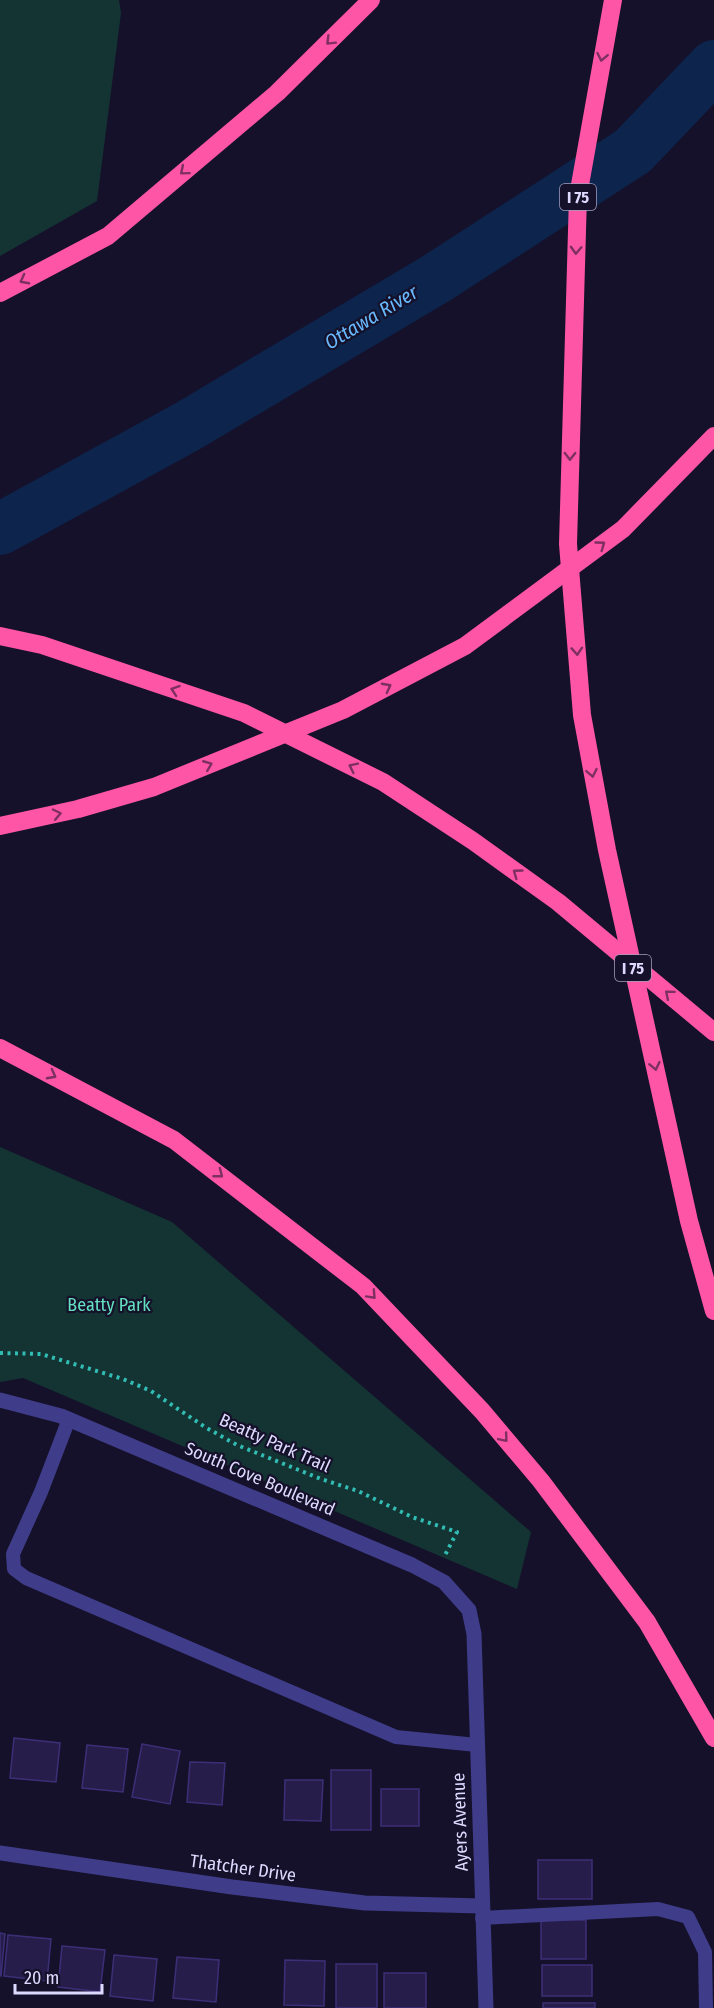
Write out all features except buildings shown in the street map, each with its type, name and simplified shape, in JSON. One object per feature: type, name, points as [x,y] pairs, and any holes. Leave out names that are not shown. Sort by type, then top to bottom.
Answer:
[{"type":"highway","points":[[0,293],[108,236],[277,93],[371,0]]},
{"type":"highway","name":"I 75","points":[[613,0],[578,196],[568,544],[582,715],[607,849],[689,1221],[714,1311]]},
{"type":"highway","points":[[0,826],[78,809],[154,787],[343,710],[465,646],[623,529],[714,436]]},
{"type":"highway","points":[[0,636],[42,645],[244,713],[383,782],[473,841],[558,902],[714,1032]]},
{"type":"highway","points":[[0,1048],[174,1140],[363,1286],[482,1411],[547,1489],[647,1622],[714,1738]]},
{"type":"street","name":"South Cove Boulevard","points":[[0,1400],[69,1419],[412,1565],[444,1582],[469,1610],[474,1634]]},
{"type":"street","name":"Ayers Avenue","points":[[474,1634],[486,2008]]},
{"type":"street","name":"Thatcher Drive","points":[[0,1853],[232,1887],[365,1903],[482,1912]]},
{"type":"lane","points":[[69,1419],[41,1492],[13,1554],[14,1569],[26,1578],[396,1737],[477,1745]]},
{"type":"lane","points":[[482,1912],[658,1909],[688,1917],[705,1952],[706,2008]]},
{"type":"path","name":"Beatty Park Trail","points":[[0,1353],[41,1354],[123,1379],[151,1391],[237,1445],[321,1479],[358,1491],[412,1517],[457,1532],[444,1557],[444,1582]]},
{"type":"green space","points":[[0,0],[119,0],[121,13],[97,201],[0,256]]},
{"type":"green space","name":"Beatty Park","points":[[0,1147],[172,1222],[531,1532],[517,1589],[23,1378],[0,1382]]},
{"type":"waterway","name":"Ottawa River","points":[[0,529],[188,426],[437,278],[633,151],[714,66]]}]
